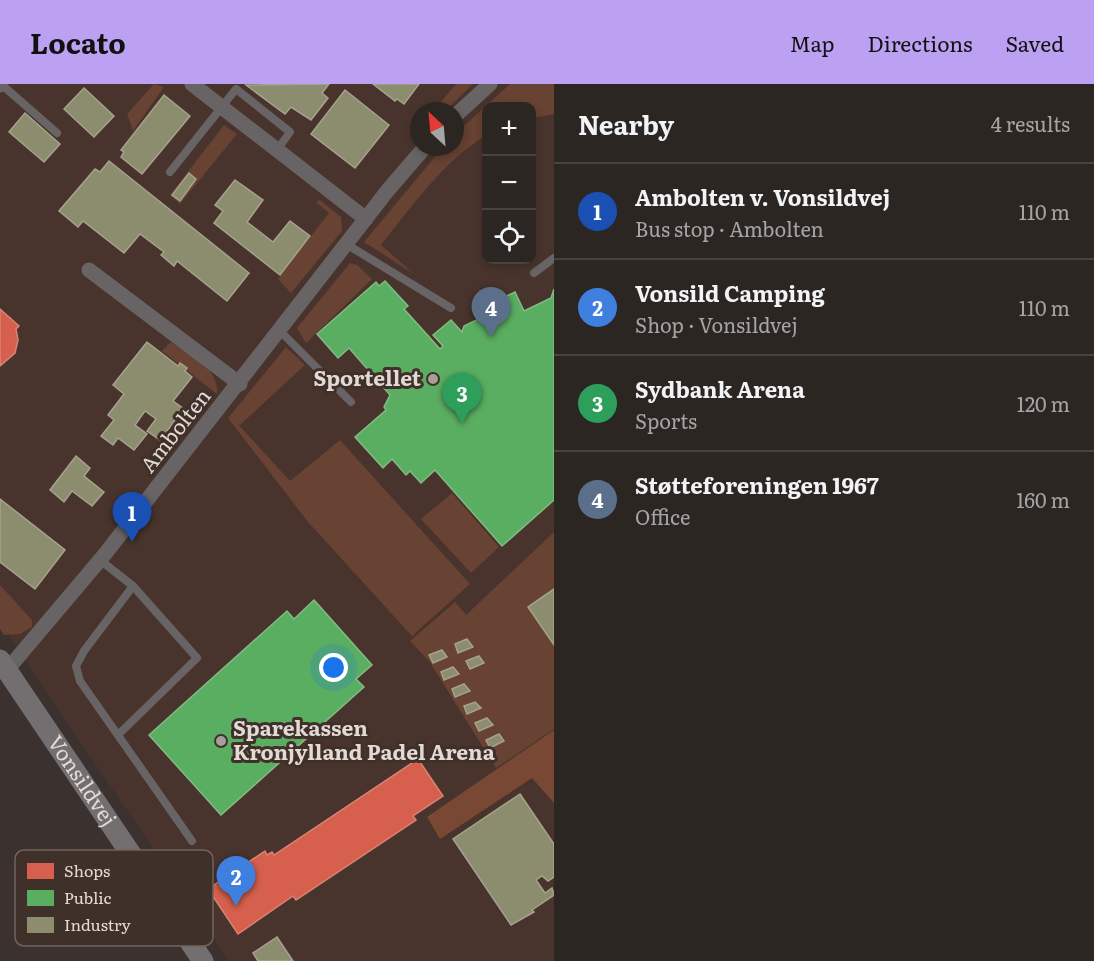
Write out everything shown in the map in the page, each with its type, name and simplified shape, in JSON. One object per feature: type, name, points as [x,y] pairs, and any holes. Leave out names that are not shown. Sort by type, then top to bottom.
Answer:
[{"type":"main road","name":"Vonsildvej","points":[[3,665],[128,850]]},
{"type":"main road","name":"Vonsildvej","points":[[193,946],[203,961]]},
{"type":"street","points":[[192,84],[366,219]]},
{"type":"street","points":[[464,108],[490,84]]},
{"type":"street","name":"Ambolten","points":[[3,665],[100,560],[240,384],[346,244],[418,156]]},
{"type":"street","name":"Ambolten","points":[[89,270],[240,384]]},
{"type":"lane","points":[[0,85],[57,133]]},
{"type":"lane","points":[[170,172],[236,89],[290,132],[277,150]]},
{"type":"lane","points":[[346,244],[450,308]]},
{"type":"lane","points":[[534,273],[554,258]]},
{"type":"lane","points":[[280,331],[351,402]]},
{"type":"lane","points":[[100,560],[133,586],[196,658],[120,733]]},
{"type":"lane","points":[[133,586],[84,651],[76,666],[81,681],[120,733],[192,841]]},
{"type":"shaded area","points":[[0,84],[554,84],[554,961],[229,961],[213,937],[213,850],[154,850],[0,623]]},
{"type":"shaded area","points":[[154,84],[164,87],[133,131],[127,114]]},
{"type":"shaded area","points":[[456,84],[473,84],[454,102],[441,102]]},
{"type":"shaded area","points":[[510,84],[554,84],[554,114],[536,117],[536,102],[490,102]]},
{"type":"shaded area","points":[[482,109],[482,138],[464,151],[464,126]]},
{"type":"shaded area","points":[[224,125],[237,134],[180,204],[170,195]]},
{"type":"shaded area","points":[[436,156],[458,156],[417,200],[381,245],[414,274],[364,242]]},
{"type":"shaded area","points":[[320,200],[341,217],[342,231],[291,293],[278,279],[329,213],[316,202]]},
{"type":"shaded area","points":[[350,263],[357,265],[372,279],[306,343],[297,328]]},
{"type":"shaded area","points":[[171,342],[209,370],[217,385],[217,394],[162,351]]},
{"type":"shaded area","points":[[286,347],[305,365],[240,425],[237,423],[290,481],[340,440],[470,584],[412,636],[308,522],[228,418]]},
{"type":"shaded area","points":[[452,493],[499,547],[471,573],[421,519]]},
{"type":"shaded area","points":[[554,532],[554,729],[496,768],[429,661],[410,641],[455,602],[466,615]]},
{"type":"shaded area","points":[[0,585],[32,620],[32,627],[20,634],[4,635],[0,629]]},
{"type":"shaded area","points":[[554,730],[554,803],[532,778],[440,839],[427,817]]},
{"type":"building: Shops","points":[[0,309],[19,326],[16,329],[18,340],[15,353],[0,366]]},
{"type":"building: Shops","points":[[418,759],[443,796],[413,816],[416,820],[296,900],[293,896],[238,934],[213,896],[213,886],[265,851],[267,855],[272,852],[274,855]]},
{"type":"building: Public","points":[[385,281],[408,306],[404,309],[440,349],[443,346],[433,335],[451,320],[462,332],[464,326],[491,313],[487,305],[515,292],[524,311],[551,298],[554,289],[554,500],[502,546],[435,470],[421,483],[410,471],[406,475],[392,459],[383,468],[355,437],[386,410],[384,407],[390,395],[349,348],[338,358],[317,334],[376,282],[379,286]]},
{"type":"building: Public","points":[[314,600],[372,665],[356,679],[364,687],[221,815],[149,735],[287,611],[294,619]]},
{"type":"building: Industry","points":[[329,84],[322,93],[328,98],[311,120],[291,107],[285,114],[246,85]]},
{"type":"building: Industry","points":[[373,84],[419,84],[404,104],[397,99],[395,101]]},
{"type":"building: Industry","points":[[84,88],[114,116],[94,137],[64,109]]},
{"type":"building: Industry","points":[[345,90],[389,125],[355,168],[311,134]]},
{"type":"building: Industry","points":[[164,95],[190,116],[142,174],[121,157],[124,152],[121,150]]},
{"type":"building: Industry","points":[[25,113],[60,144],[44,162],[9,132]]},
{"type":"building: Industry","points":[[109,161],[249,273],[227,301],[177,261],[174,266],[161,255],[164,252],[140,234],[124,253],[83,221],[78,227],[59,211],[95,169],[100,172]]},
{"type":"building: Industry","points":[[189,173],[196,179],[180,201],[172,195]]},
{"type":"building: Industry","points":[[235,180],[263,200],[247,222],[273,242],[290,221],[310,236],[280,275],[214,223],[223,211],[215,205]]},
{"type":"building: Industry","points":[[147,342],[178,366],[180,363],[187,368],[185,371],[192,377],[173,401],[184,409],[160,440],[147,431],[156,419],[145,411],[135,425],[147,434],[134,450],[118,438],[113,445],[101,436],[114,420],[108,415],[124,394],[113,385]]},
{"type":"building: Industry","points":[[76,456],[90,468],[84,476],[104,492],[92,506],[72,491],[64,502],[50,490]]},
{"type":"building: Industry","points":[[0,499],[65,550],[35,589],[0,562]]},
{"type":"building: Industry","points":[[554,589],[554,645],[528,607]]},
{"type":"building: Industry","points":[[467,639],[473,647],[458,653],[455,644]]},
{"type":"building: Industry","points":[[442,650],[447,657],[433,663],[429,655]]},
{"type":"building: Industry","points":[[479,656],[484,663],[470,669],[466,661]]},
{"type":"building: Industry","points":[[453,667],[459,674],[444,680],[441,672]]},
{"type":"building: Industry","points":[[464,684],[470,691],[455,697],[452,689]]},
{"type":"building: Industry","points":[[475,702],[481,708],[467,714],[464,706]]},
{"type":"building: Industry","points":[[487,718],[493,725],[479,731],[475,723]]},
{"type":"building: Industry","points":[[499,734],[504,741],[490,748],[486,740]]},
{"type":"building: Industry","points":[[520,794],[554,844],[554,877],[548,881],[542,876],[536,880],[545,893],[552,888],[554,895],[532,910],[534,912],[511,925],[453,839]]},
{"type":"building: Industry","points":[[277,937],[293,961],[258,961],[253,953]]},
{"type":"place","name":"Støtteforeningen 1967","points":[[491,337]]},
{"type":"place","name":"Sportellet","points":[[433,379]]},
{"type":"place","name":"Sydbank Arena","points":[[462,423]]},
{"type":"place","name":"Ambolten v. Vonsildvej","points":[[132,542]]},
{"type":"place","name":"Sparekassen Kronjylland Padel Arena","points":[[221,741]]},
{"type":"place","name":"Vonsild Camping","points":[[236,906]]}]
